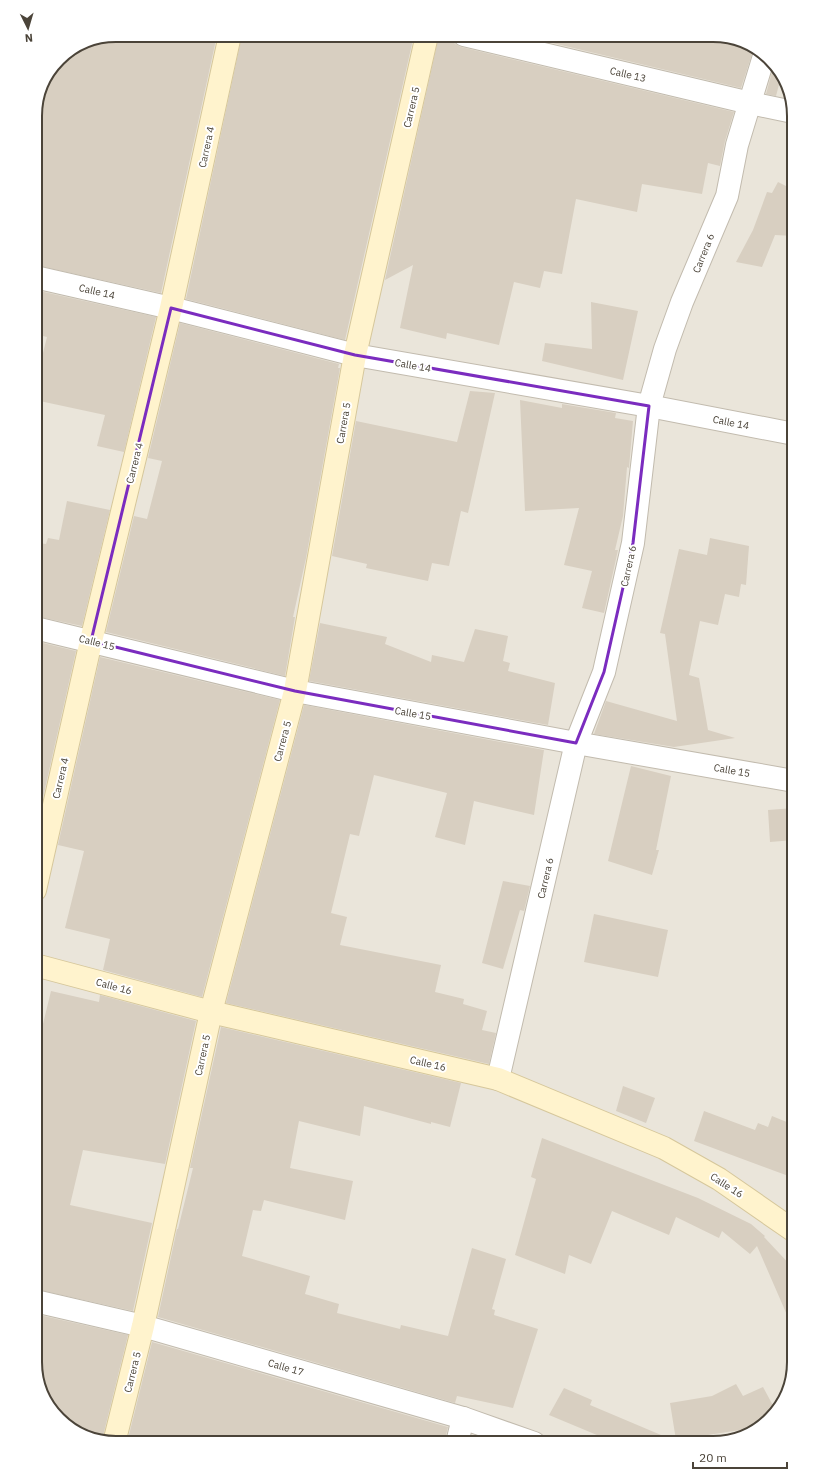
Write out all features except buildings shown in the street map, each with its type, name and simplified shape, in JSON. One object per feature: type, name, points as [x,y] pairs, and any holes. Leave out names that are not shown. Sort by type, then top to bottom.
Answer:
[{"type":"street","name":"Carrera 4","points":[[42,859],[91,641],[171,308],[228,42]]},
{"type":"street","name":"Carrera 5","points":[[116,1436],[143,1326],[211,1012],[295,691],[355,355],[425,42]]},
{"type":"street","name":"Calle 13","points":[[493,42],[787,111]]},
{"type":"street","name":"Carrera 6","points":[[498,1079],[576,743],[604,672],[633,544],[649,406],[665,349],[682,302],[726,196],[737,145],[763,61]]},
{"type":"street","name":"Calle 14","points":[[42,279],[171,308],[355,355],[649,406],[787,433]]},
{"type":"street","name":"Calle 15","points":[[42,630],[295,691],[576,743],[787,780]]},
{"type":"street","name":"Calle 16","points":[[42,967],[211,1012],[498,1079],[664,1148],[719,1179],[787,1226]]},
{"type":"street","name":"Calle 17","points":[[42,1303],[143,1326],[463,1418],[514,1436]]},
{"type":"street","points":[[459,1436],[463,1418]]},
{"type":"highlighted area","points":[[171,308],[355,355],[649,406],[633,543],[604,672],[576,743],[295,691],[91,641]]},
{"type":"shaded area","points":[[717,42],[736,46],[754,55],[769,67],[777,79],[786,102],[787,112],[787,1362],[784,1381],[774,1403],[769,1411],[750,1426],[727,1435],[712,1436],[112,1436],[102,1435],[79,1426],[71,1421],[57,1407],[52,1399],[43,1376],[42,1366],[42,112],[46,93],[60,67],[79,52],[102,43]]}]
